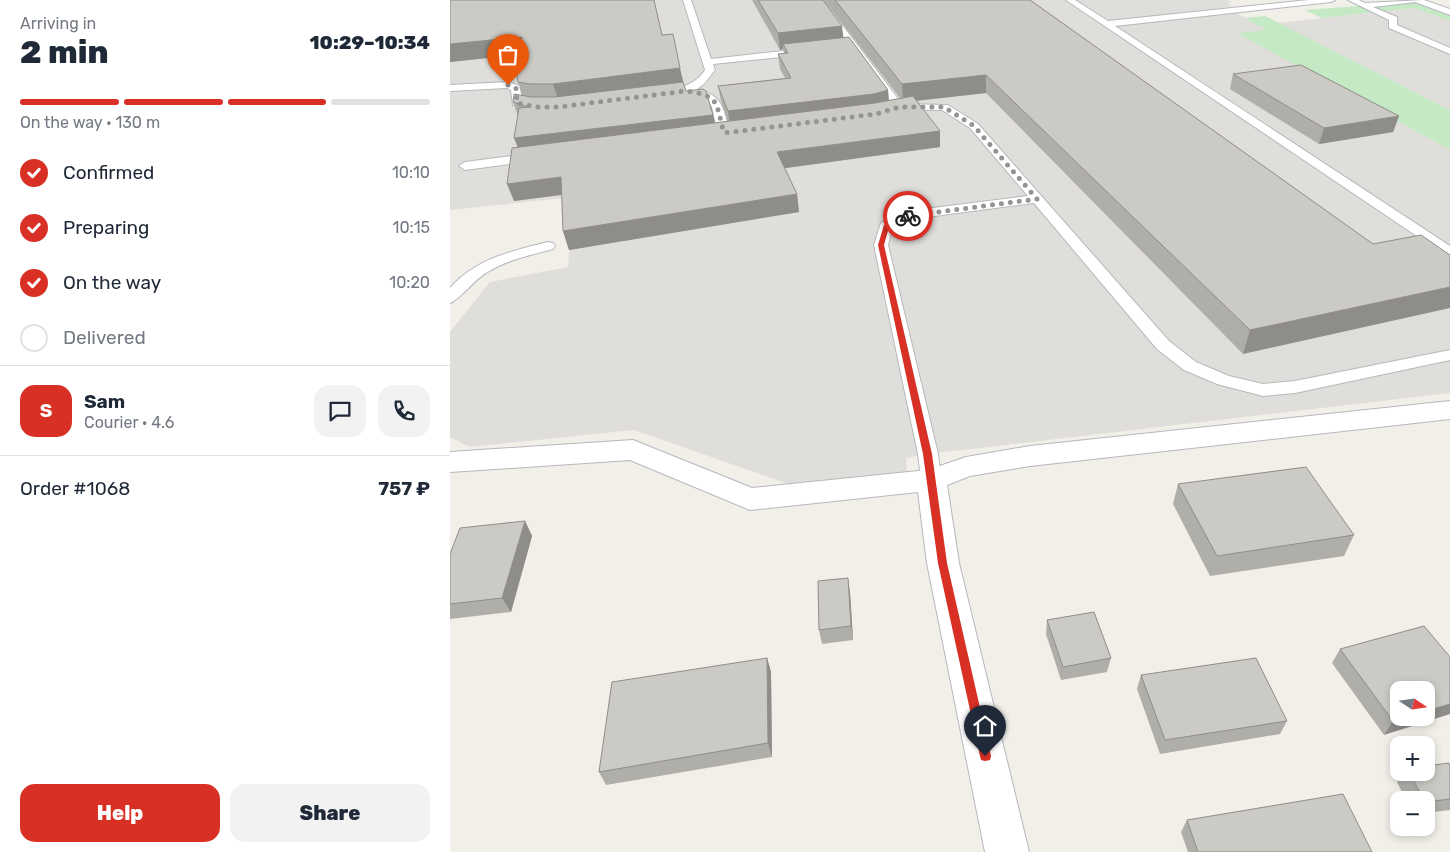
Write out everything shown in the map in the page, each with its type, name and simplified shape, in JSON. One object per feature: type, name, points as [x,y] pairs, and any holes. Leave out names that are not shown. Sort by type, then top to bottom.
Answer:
[{"type":"street","points":[[450,462],[632,450],[750,499],[931,480],[966,467],[1030,456],[1450,410]]},
{"type":"street","points":[[931,480],[942,563],[1007,852]]},
{"type":"lane","points":[[686,91],[701,84],[710,70],[687,0]]},
{"type":"lane","points":[[819,0],[848,47],[899,107]]},
{"type":"lane","points":[[1106,24],[1331,0]]},
{"type":"lane","points":[[1352,0],[1394,19],[1392,26],[1450,51]]},
{"type":"lane","points":[[1364,5],[1416,0],[1450,12]]},
{"type":"lane","points":[[1074,1],[1450,252]]},
{"type":"lane","points":[[707,62],[824,49]]},
{"type":"lane","points":[[450,88],[508,85],[516,88],[517,103],[544,107]]},
{"type":"lane","points":[[657,95],[686,91],[706,94],[715,100],[724,133]]},
{"type":"lane","points":[[884,112],[899,107],[944,107],[974,126],[1163,345],[1190,366],[1224,380],[1263,390],[1295,387],[1450,355]]},
{"type":"lane","points":[[465,166],[551,155]]},
{"type":"lane","points":[[931,480],[928,454],[881,245],[883,233],[886,226],[909,215],[1037,199]]},
{"type":"lane","points":[[450,298],[460,284],[488,263],[548,246]]},
{"type":"shaded area","points":[[450,0],[1227,0],[1232,2],[1227,3],[1232,6],[1225,7],[1267,30],[1238,33],[1450,150],[1450,393],[928,454],[906,458],[907,474],[791,485],[634,430],[470,447],[450,437],[450,332],[490,282],[568,267],[573,197],[450,210]]},
{"type":"shaded area","points":[[1414,8],[1450,21],[1450,110],[1278,23]]},
{"type":"green space","points":[[1410,2],[1427,5],[1450,13],[1450,21],[1414,8],[1322,18],[1305,10]]},
{"type":"green space","points":[[1265,16],[1450,110],[1450,150],[1237,33],[1266,30],[1245,18]]},
{"type":"building","points":[[450,0],[654,0],[662,35],[673,34],[680,68],[553,84],[518,82],[516,71],[522,37],[450,44]]},
{"type":"building","points":[[758,0],[823,0],[842,26],[778,33]]},
{"type":"building","points":[[835,0],[1030,0],[1373,244],[1421,235],[1450,255],[1450,287],[1250,330],[986,75],[902,84]]},
{"type":"building","points":[[849,37],[888,90],[874,94],[728,111],[718,86],[791,78],[778,54],[788,53],[783,44]]},
{"type":"building","points":[[1301,65],[1399,116],[1324,128],[1233,74]]},
{"type":"building","points":[[683,82],[686,91],[703,89],[706,91],[713,115],[514,138],[519,108],[528,107],[513,102],[514,94],[531,97],[555,97]]},
{"type":"building","points":[[913,96],[940,131],[777,152],[797,194],[563,231],[561,177],[507,184],[512,148],[875,103]]},
{"type":"building","points":[[1306,467],[1354,535],[1217,556],[1178,484]]},
{"type":"building","points":[[525,521],[502,598],[450,604],[450,554],[460,528]]},
{"type":"building","points":[[848,578],[851,626],[819,630],[818,581]]},
{"type":"building","points":[[1094,612],[1111,658],[1063,667],[1047,620]]},
{"type":"building","points":[[1424,626],[1450,657],[1450,704],[1435,708],[1435,681],[1390,681],[1390,717],[1340,649]]},
{"type":"building","points":[[767,658],[768,743],[599,772],[612,682]]},
{"type":"building","points":[[1256,658],[1287,721],[1165,740],[1141,675]]},
{"type":"building","points":[[1449,763],[1450,765],[1450,799],[1435,801],[1435,791],[1419,791],[1414,781],[1435,781],[1435,765]]},
{"type":"building","points":[[1343,794],[1372,852],[1198,852],[1187,820]]},
{"type":"way so far","points":[[508,85],[516,88],[517,103],[536,107],[559,107],[686,91],[706,94],[715,100],[724,133],[876,114],[899,107],[944,107],[974,126],[1037,199],[908,216]]},
{"type":"route","points":[[908,216],[886,226],[881,245],[928,454],[942,563],[985,756]]}]
